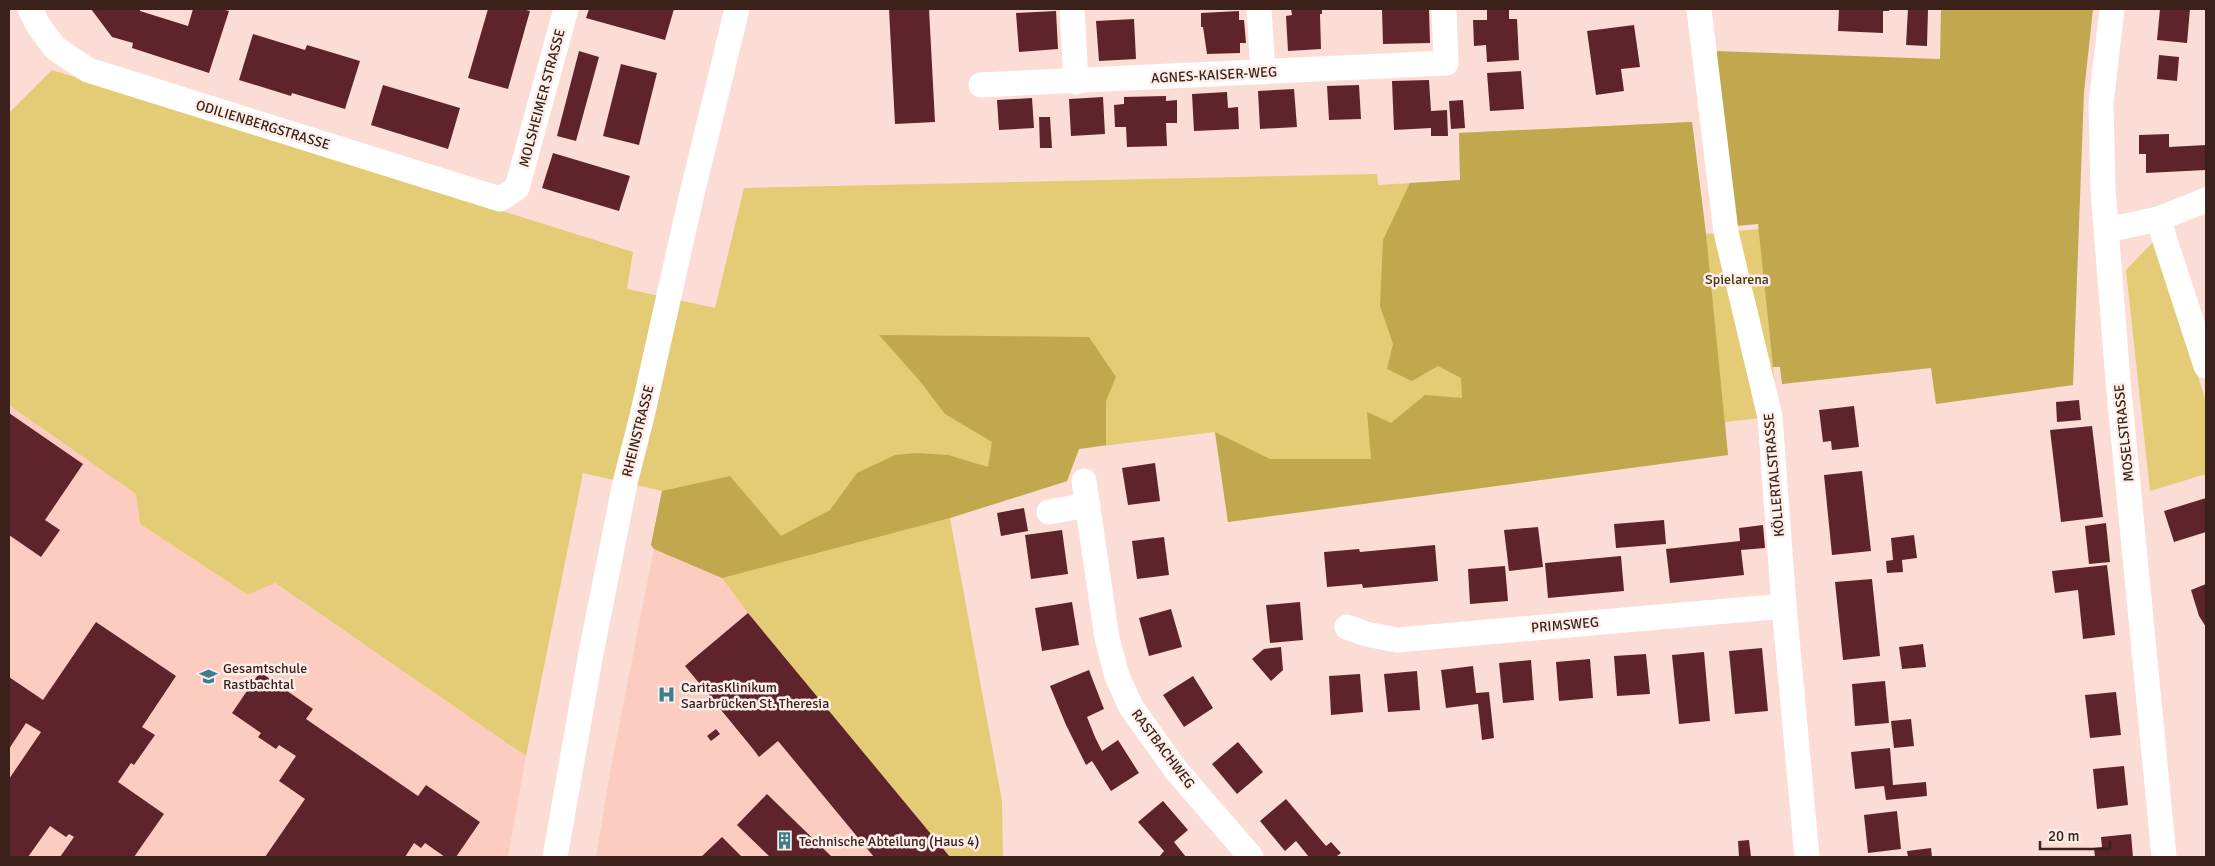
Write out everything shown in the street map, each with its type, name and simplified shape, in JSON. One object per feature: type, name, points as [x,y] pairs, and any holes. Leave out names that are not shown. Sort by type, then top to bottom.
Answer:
[{"type":"street","name":"ODILIENBERGSTRASSE","points":[[30,9],[38,26],[55,48],[88,70],[500,199],[517,188]]},
{"type":"street","name":"MOLSHEIMER STRASSE","points":[[517,188],[566,9]]},
{"type":"street","name":"RHEINSTRASSE","points":[[555,857],[572,756],[626,483],[690,202],[737,9]]},
{"type":"street","points":[[1072,9],[1076,82]]},
{"type":"street","points":[[1259,9],[1263,72]]},
{"type":"street","name":"AGNES-KAISER-WEG","points":[[981,85],[1446,63],[1444,9]]},
{"type":"street","name":"KÖLLERTALSTRASSE","points":[[1699,9],[1726,232],[1770,417],[1784,606],[1807,857]]},
{"type":"street","name":"MOSELSTRASSE","points":[[2112,9],[2101,104],[2101,141],[2118,381],[2164,857]]},
{"type":"street","points":[[2107,230],[2158,219],[2206,200]]},
{"type":"street","points":[[2158,219],[2206,366]]},
{"type":"street","name":"RASTBACHWEG","points":[[1049,512],[1086,493],[1107,638],[1117,676],[1131,707],[1176,770],[1251,857]]},
{"type":"street","name":"PRIMSWEG","points":[[1347,627],[1366,634],[1397,640],[1784,606]]},
{"type":"shaded area","points":[[1941,9],[2093,9],[2084,92],[2073,385],[1936,404],[1931,368],[1782,384],[1780,367],[1773,367],[1758,224],[1736,226],[1715,51],[1940,59]]},
{"type":"shaded area","points":[[1692,122],[1706,234],[1728,455],[1228,522],[1215,432],[1270,459],[1371,459],[1367,412],[1391,423],[1425,395],[1462,398],[1461,378],[1438,366],[1412,381],[1387,369],[1393,344],[1380,306],[1383,240],[1410,183],[1460,180],[1459,133]]},
{"type":"shaded area","points":[[879,335],[1089,337],[1116,377],[1106,401],[1106,445],[1079,449],[1067,481],[950,518],[722,578],[654,549],[651,545],[662,491],[730,476],[781,536],[830,510],[857,473],[895,455],[917,453],[948,455],[988,467],[992,442],[945,414],[919,380]]},
{"type":"shaded area","name":"Gesamtschule Rastbachtal","points":[[9,405],[136,494],[140,524],[248,595],[274,583],[526,756],[508,857],[9,857]]},
{"type":"shaded area","name":"CaritasKlinikum Saarbrücken St. Theresia","points":[[654,549],[722,578],[748,613],[685,667],[759,757],[778,741],[874,857],[596,857],[612,761]]},
{"type":"green space","name":"Spielarena","points":[[52,70],[633,252],[627,289],[715,308],[744,188],[1377,174],[1378,185],[1460,180],[1459,133],[1692,122],[1706,234],[1759,229],[1778,416],[1725,422],[1728,455],[1228,522],[1215,432],[1079,449],[1067,481],[950,518],[1002,801],[1003,857],[950,857],[748,613],[722,578],[654,549],[651,545],[662,491],[583,473],[526,756],[275,583],[248,595],[140,524],[136,494],[9,405],[9,113]]},
{"type":"green space","points":[[2155,240],[2206,402],[2206,474],[2150,491],[2126,270]]},
{"type":"building","points":[[91,9],[140,9],[140,11],[188,26],[193,9],[221,9],[229,11],[209,73],[132,48],[133,43],[112,37]]},
{"type":"building","points":[[488,9],[522,9],[530,11],[508,89],[468,78]]},
{"type":"building","points":[[589,9],[674,9],[665,40],[586,18]]},
{"type":"building","points":[[889,9],[929,9],[935,122],[895,124]]},
{"type":"building","points":[[1291,9],[1322,9],[1322,14],[1320,14],[1321,49],[1288,51],[1286,16],[1292,15]]},
{"type":"building","points":[[1429,9],[1430,43],[1383,44],[1382,10]]},
{"type":"building","points":[[1487,9],[1509,9],[1509,19],[1517,19],[1519,60],[1487,62],[1486,45],[1474,46],[1473,20],[1487,20]]},
{"type":"building","points":[[1839,9],[1889,9],[1889,11],[1883,11],[1883,33],[1838,31]]},
{"type":"building","points":[[1908,9],[1928,9],[1927,46],[1906,45]]},
{"type":"building","points":[[2160,9],[2190,9],[2187,43],[2157,40]]},
{"type":"building","points":[[1056,11],[1058,49],[1019,52],[1016,13]]},
{"type":"building","points":[[1239,11],[1239,20],[1244,20],[1246,43],[1240,43],[1240,53],[1207,54],[1203,27],[1201,27],[1201,13]]},
{"type":"building","points":[[1134,19],[1136,59],[1099,61],[1096,21]]},
{"type":"building","points":[[1634,25],[1640,67],[1621,69],[1624,91],[1596,95],[1587,31]]},
{"type":"building","points":[[253,34],[305,50],[307,45],[360,61],[345,109],[292,93],[291,96],[239,80]]},
{"type":"building","points":[[579,51],[599,57],[576,141],[557,136]]},
{"type":"building","points":[[2159,55],[2179,57],[2177,81],[2157,79]]},
{"type":"building","points":[[621,64],[657,73],[639,145],[603,136]]},
{"type":"building","points":[[1521,71],[1524,109],[1490,111],[1487,73]]},
{"type":"building","points":[[1429,80],[1431,111],[1447,110],[1448,136],[1431,136],[1431,128],[1394,130],[1392,81]]},
{"type":"building","points":[[383,85],[460,108],[448,149],[371,125]]},
{"type":"building","points":[[1359,85],[1361,119],[1329,120],[1327,86]]},
{"type":"building","points":[[1294,89],[1297,127],[1260,129],[1258,91]]},
{"type":"building","points":[[1227,92],[1228,108],[1238,107],[1239,129],[1194,131],[1192,94]]},
{"type":"building","points":[[1166,96],[1166,101],[1177,100],[1177,123],[1166,123],[1167,146],[1127,147],[1126,127],[1115,127],[1114,105],[1124,104],[1124,97]]},
{"type":"building","points":[[1103,97],[1105,134],[1071,136],[1069,99]]},
{"type":"building","points":[[1032,98],[1034,128],[999,130],[997,100]]},
{"type":"building","points":[[1463,100],[1465,128],[1451,129],[1449,101]]},
{"type":"building","points":[[1039,117],[1050,117],[1052,148],[1040,148]]},
{"type":"building","points":[[2169,134],[2169,147],[2206,145],[2206,170],[2146,173],[2146,154],[2139,154],[2139,135]]},
{"type":"building","points":[[553,153],[630,176],[619,211],[542,188]]},
{"type":"building","points":[[2079,400],[2081,420],[2057,422],[2056,402]]},
{"type":"building","points":[[1854,406],[1859,447],[1832,450],[1831,441],[1823,442],[1819,410]]},
{"type":"building","points":[[9,413],[83,464],[45,520],[60,530],[41,557],[9,535]]},
{"type":"building","points":[[2092,426],[2103,517],[2061,522],[2050,430]]},
{"type":"building","points":[[1155,463],[1160,501],[1128,505],[1122,468]]},
{"type":"building","points":[[1862,471],[1871,551],[1832,555],[1824,475]]},
{"type":"building","points":[[2206,498],[2206,532],[2174,542],[2164,511]]},
{"type":"building","points":[[1024,508],[1028,531],[1001,536],[997,513]]},
{"type":"building","points":[[1664,520],[1666,544],[1616,548],[1614,524]]},
{"type":"building","points":[[2106,523],[2110,562],[2089,564],[2085,526]]},
{"type":"building","points":[[1763,525],[1765,548],[1741,550],[1744,575],[1670,583],[1666,549],[1740,541],[1739,528]]},
{"type":"building","points":[[1538,527],[1543,567],[1509,571],[1504,530]]},
{"type":"building","points":[[1062,530],[1068,574],[1031,579],[1025,535]]},
{"type":"building","points":[[1914,535],[1917,558],[1902,560],[1903,572],[1887,573],[1886,561],[1893,560],[1891,538]]},
{"type":"building","points":[[1164,537],[1169,575],[1137,579],[1132,541]]},
{"type":"building","points":[[1435,545],[1438,581],[1363,588],[1362,584],[1327,587],[1324,552],[1359,549],[1360,552]]},
{"type":"building","points":[[1621,556],[1624,591],[1548,598],[1545,563]]},
{"type":"building","points":[[2107,565],[2115,635],[2083,639],[2078,590],[2055,593],[2052,571]]},
{"type":"building","points":[[1505,566],[1508,601],[1470,604],[1468,569]]},
{"type":"building","points":[[1872,579],[1880,656],[1843,660],[1835,582]]},
{"type":"building","points":[[2206,584],[2206,627],[2199,616],[2191,590]]},
{"type":"building","points":[[1072,602],[1079,645],[1042,651],[1035,608]]},
{"type":"building","points":[[1300,602],[1303,640],[1270,643],[1266,605]]},
{"type":"building","points":[[1171,609],[1182,647],[1149,656],[1139,618]]},
{"type":"building","points":[[748,613],[950,857],[874,857],[778,741],[759,757],[685,666]]},
{"type":"building","points":[[96,622],[176,676],[142,727],[155,735],[134,765],[131,763],[118,782],[164,814],[134,857],[60,857],[74,837],[69,834],[66,837],[50,826],[28,857],[9,857],[9,779],[41,732],[26,723],[9,749],[9,677],[43,700]]},
{"type":"building","points":[[1923,644],[1926,667],[1902,669],[1899,647]]},
{"type":"building","points":[[1281,647],[1283,670],[1271,681],[1252,659],[1264,649]]},
{"type":"building","points":[[1762,648],[1768,711],[1735,714],[1729,651]]},
{"type":"building","points":[[1704,652],[1710,721],[1679,724],[1672,655]]},
{"type":"building","points":[[1646,654],[1650,694],[1617,696],[1614,656]]},
{"type":"building","points":[[1590,659],[1593,698],[1559,701],[1556,662]]},
{"type":"building","points":[[1531,660],[1534,700],[1503,703],[1499,663]]},
{"type":"building","points":[[1473,666],[1476,693],[1489,692],[1494,738],[1482,740],[1478,704],[1446,708],[1441,670]]},
{"type":"building","points":[[1089,670],[1104,709],[1087,717],[1095,737],[1102,751],[1118,740],[1139,773],[1111,791],[1092,761],[1086,765],[1066,725],[1050,686]]},
{"type":"building","points":[[1417,671],[1420,710],[1388,712],[1384,674]]},
{"type":"building","points":[[260,672],[313,709],[306,719],[418,796],[426,785],[480,822],[456,857],[445,857],[425,843],[421,848],[414,843],[405,857],[265,857],[305,799],[279,781],[296,756],[279,745],[276,749],[258,737],[261,733],[232,713]]},
{"type":"building","points":[[1360,674],[1363,712],[1331,715],[1329,676]]},
{"type":"building","points":[[1193,676],[1213,708],[1184,727],[1163,695]]},
{"type":"building","points":[[1885,681],[1889,723],[1855,726],[1852,684]]},
{"type":"building","points":[[2116,692],[2121,735],[2090,738],[2085,695]]},
{"type":"building","points":[[1911,719],[1914,746],[1894,748],[1891,721]]},
{"type":"building","points":[[716,729],[720,734],[711,741],[707,736]]},
{"type":"building","points":[[1238,742],[1263,772],[1237,794],[1212,764]]},
{"type":"building","points":[[1890,748],[1893,785],[1926,782],[1927,796],[1886,800],[1884,786],[1855,789],[1851,752]]},
{"type":"building","points":[[2124,766],[2128,805],[2097,809],[2093,769]]},
{"type":"building","name":"Technische Abteilung (Haus 4)","points":[[767,794],[832,857],[770,857],[737,825]]},
{"type":"building","points":[[1286,799],[1326,846],[1331,842],[1341,853],[1338,857],[1309,857],[1296,841],[1285,851],[1260,821]]},
{"type":"building","points":[[1163,801],[1188,830],[1174,842],[1186,857],[1159,857],[1164,851],[1138,822]]},
{"type":"building","points":[[1897,811],[1901,849],[1868,853],[1864,815]]},
{"type":"building","points":[[2131,834],[2133,857],[2095,857],[2094,848],[2102,847],[2101,837]]},
{"type":"building","points":[[722,837],[742,857],[701,857]]},
{"type":"building","points":[[1749,840],[1751,857],[1739,857],[1738,841]]},
{"type":"building","points":[[1931,848],[1932,857],[1908,857],[1907,851]]},
{"type":"place","name":"Gesamtschule Rastbachtal","points":[[209,676]]},
{"type":"place","name":"CaritasKlinikum Saarbrücken St. Theresia","points":[[667,695]]},
{"type":"place","name":"Technische Abteilung (Haus 4)","points":[[785,841]]}]
